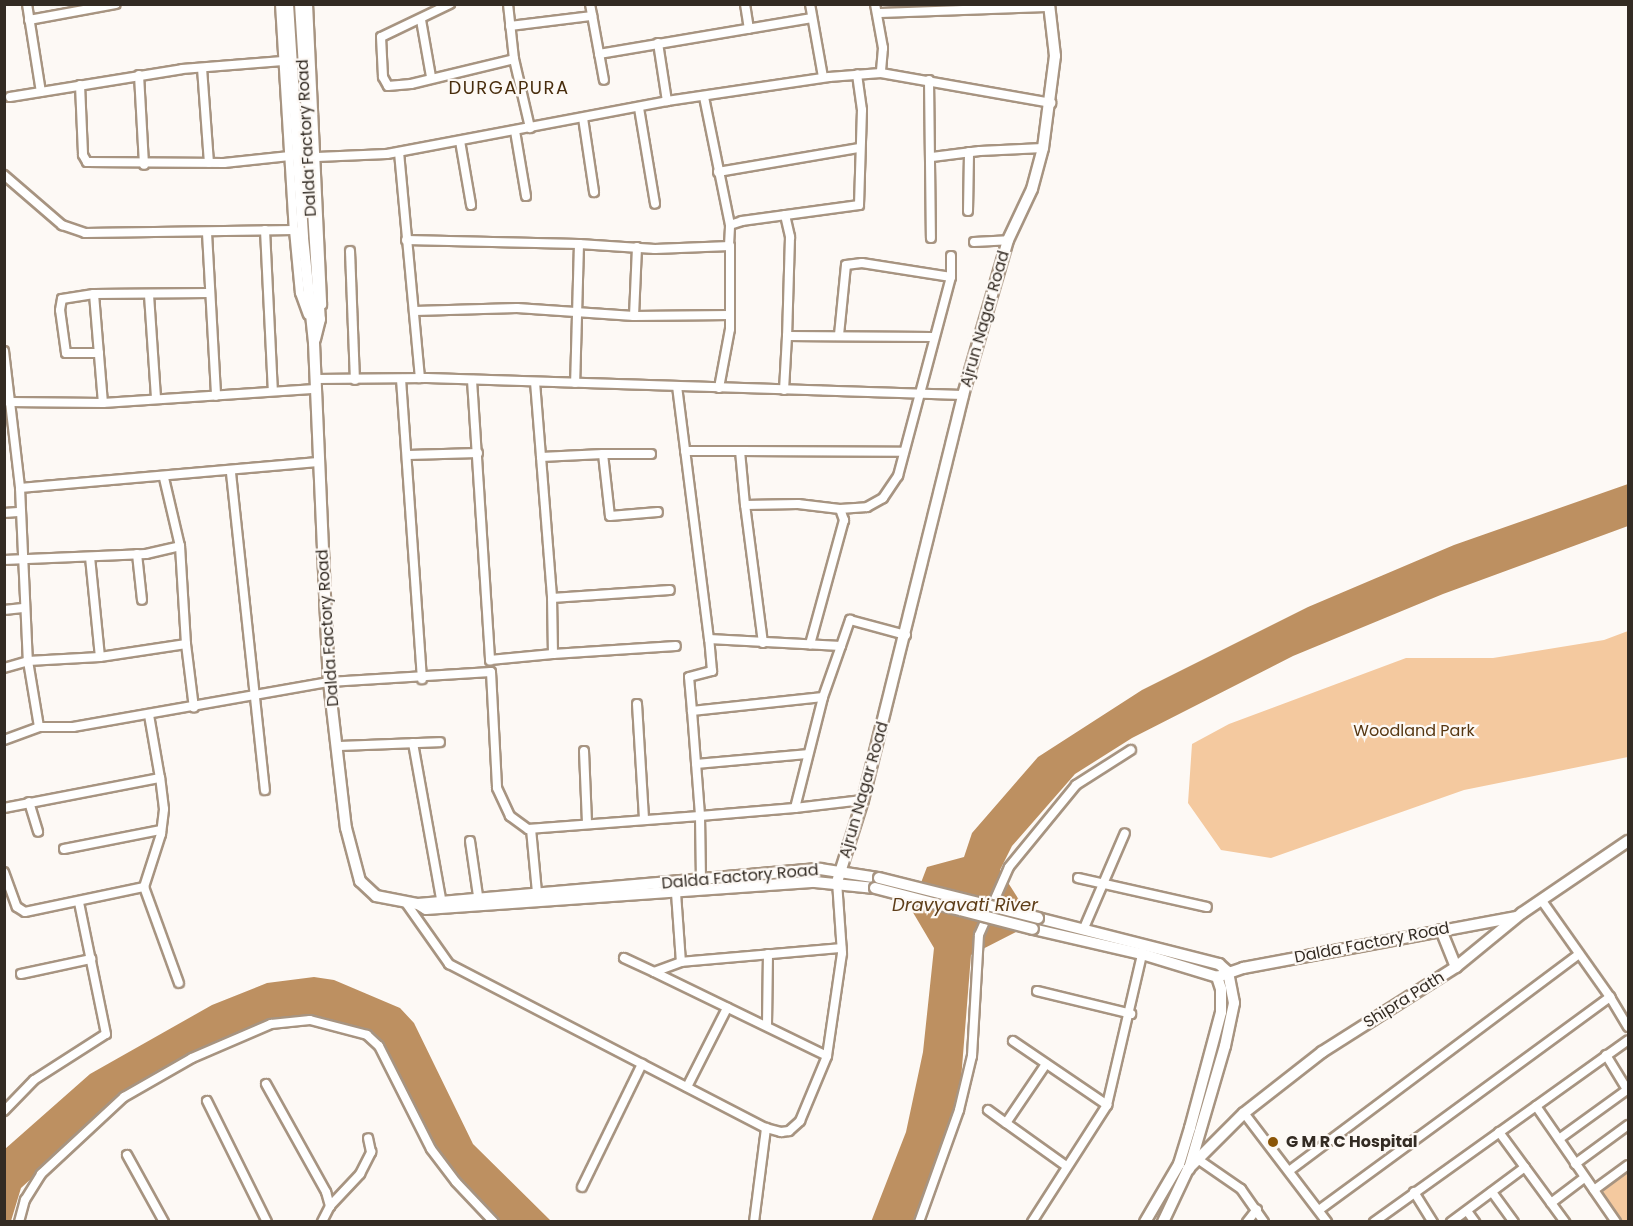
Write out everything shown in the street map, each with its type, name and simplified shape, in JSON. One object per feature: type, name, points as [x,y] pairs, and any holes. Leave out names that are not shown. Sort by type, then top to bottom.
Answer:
[{"type":"street","points":[[27,4],[40,92]]},
{"type":"street","points":[[29,20],[116,4]]},
{"type":"street","points":[[280,4],[300,292],[314,319]]},
{"type":"street","name":"Dalda Factory Road","points":[[288,4],[314,319],[318,462],[329,682],[354,869],[367,891],[406,903],[418,904],[441,899],[820,869],[841,871],[1033,929],[1142,954],[1217,977],[1228,972],[1517,917]]},
{"type":"street","name":"Dalda Factory Road","points":[[300,4],[308,238]]},
{"type":"street","points":[[308,4],[324,295],[314,319]]},
{"type":"street","points":[[450,4],[421,20],[405,23],[381,37],[383,77],[388,86],[514,59]]},
{"type":"street","points":[[508,4],[514,59],[530,128]]},
{"type":"street","points":[[590,4],[604,80]]},
{"type":"street","points":[[745,4],[750,28]]},
{"type":"street","points":[[810,4],[824,77]]},
{"type":"street","points":[[881,73],[883,48],[876,9],[1049,6]]},
{"type":"street","name":"Ajrun Nagar Road","points":[[766,1128],[789,1131],[800,1121],[827,1056],[841,948],[837,882],[863,800],[906,635],[963,395],[1008,240],[1032,189],[1043,148],[1051,103],[1055,56],[1049,6]]},
{"type":"street","points":[[510,26],[592,16]]},
{"type":"street","points":[[599,54],[812,18]]},
{"type":"street","points":[[421,20],[431,77]]},
{"type":"street","points":[[658,43],[668,101]]},
{"type":"street","points":[[10,98],[139,75],[283,61]]},
{"type":"street","points":[[202,68],[209,163]]},
{"type":"street","points":[[317,157],[399,152],[668,101],[857,74],[881,73],[929,80],[1051,103]]},
{"type":"street","points":[[730,225],[785,214],[859,205],[858,148],[862,110],[857,74]]},
{"type":"street","points":[[139,75],[144,165]]},
{"type":"street","points":[[929,80],[932,238]]},
{"type":"street","points":[[80,85],[83,155],[87,162],[144,165],[209,163],[290,156]]},
{"type":"street","points":[[704,97],[730,225],[730,315],[719,388]]},
{"type":"street","points":[[639,108],[655,204]]},
{"type":"street","points":[[583,118],[594,192]]},
{"type":"street","points":[[515,131],[526,196]]},
{"type":"street","points":[[460,141],[471,205]]},
{"type":"street","points":[[718,172],[858,148]]},
{"type":"street","points":[[932,158],[969,152],[1043,148]]},
{"type":"street","points":[[399,152],[420,378]]},
{"type":"street","points":[[968,211],[969,152]]},
{"type":"street","points":[[4,175],[62,225],[85,233],[294,230]]},
{"type":"street","points":[[784,390],[790,237],[785,214]]},
{"type":"street","points":[[266,230],[273,391]]},
{"type":"street","points":[[207,233],[208,293],[216,396]]},
{"type":"street","points":[[406,240],[579,243],[638,247],[729,246]]},
{"type":"street","points":[[974,242],[1008,240]]},
{"type":"street","points":[[575,383],[579,243]]},
{"type":"street","points":[[634,316],[638,247]]},
{"type":"street","points":[[350,251],[355,380]]},
{"type":"street","points":[[745,505],[798,504],[840,509],[867,507],[883,498],[898,476],[932,338],[951,277],[951,255]]},
{"type":"street","points":[[839,335],[846,266],[862,263],[951,277]]},
{"type":"street","points":[[99,353],[67,354],[60,300],[65,297],[94,294],[208,293]]},
{"type":"street","points":[[94,294],[103,403]]},
{"type":"street","points":[[149,295],[156,399]]},
{"type":"street","points":[[415,311],[517,308],[634,316],[730,315]]},
{"type":"street","points":[[787,336],[932,338]]},
{"type":"street","points":[[4,351],[5,386],[20,488],[18,512],[24,558],[23,608],[28,661],[39,727]]},
{"type":"street","points":[[9,402],[103,403],[273,391],[355,380],[420,378],[963,395]]},
{"type":"street","points":[[401,379],[422,679]]},
{"type":"street","points":[[472,380],[497,788],[510,816],[531,829],[795,808],[863,800]]},
{"type":"street","points":[[535,382],[552,598],[553,654]]},
{"type":"street","points":[[677,387],[712,671],[689,677],[700,816],[700,880]]},
{"type":"street","points":[[685,451],[904,452]]},
{"type":"street","points":[[740,451],[763,643]]},
{"type":"street","points":[[4,454],[14,452]]},
{"type":"street","points":[[408,455],[478,453]]},
{"type":"street","points":[[540,456],[603,453],[651,454]]},
{"type":"street","points":[[603,453],[610,516],[658,512]]},
{"type":"street","points":[[20,488],[231,472],[318,462]]},
{"type":"street","points":[[231,472],[258,697],[265,790]]},
{"type":"street","points":[[164,477],[180,546],[186,644],[194,708]]},
{"type":"street","points":[[810,645],[842,537],[844,520],[840,509]]},
{"type":"street","points":[[4,513],[18,512]]},
{"type":"street","points":[[4,560],[137,554],[180,546]]},
{"type":"street","points":[[137,554],[142,600]]},
{"type":"street","points":[[90,557],[100,657]]},
{"type":"street","points":[[552,598],[670,590]]},
{"type":"street","points":[[4,610],[23,608]]},
{"type":"street","points":[[795,808],[823,698],[850,620],[906,635]]},
{"type":"street","points":[[709,639],[841,646]]},
{"type":"street","points":[[4,668],[28,661],[100,657],[186,644]]},
{"type":"street","points":[[490,660],[676,646]]},
{"type":"street","points":[[4,740],[39,727],[74,727],[258,697],[329,682],[422,679],[491,672]]},
{"type":"street","points":[[692,711],[823,698]]},
{"type":"street","points":[[637,704],[644,820]]},
{"type":"street","points":[[149,715],[160,778],[161,830],[144,887],[179,982]]},
{"type":"street","points":[[337,746],[440,742]]},
{"type":"street","points":[[412,743],[441,899]]},
{"type":"street","points":[[919,1221],[959,1110],[972,1056],[979,935],[1009,867],[1076,785],[1131,750]]},
{"type":"street","points":[[584,751],[587,824]]},
{"type":"street","points":[[696,764],[807,754]]},
{"type":"street","points":[[4,808],[160,778]]},
{"type":"street","points":[[29,802],[38,832]]},
{"type":"street","points":[[531,829],[537,893]]},
{"type":"street","points":[[64,849],[161,830]]},
{"type":"street","points":[[1084,928],[1102,881],[1125,833]]},
{"type":"street","points":[[470,840],[478,896]]},
{"type":"street","name":"Shipra Path","points":[[1163,1221],[1188,1169],[1244,1113],[1332,1046],[1456,967],[1517,917],[1629,841]]},
{"type":"street","points":[[4,872],[20,911],[79,902],[144,887]]},
{"type":"street","points":[[1078,878],[1102,881],[1207,907]]},
{"type":"street","name":"Dalda Factory Road","points":[[418,904],[426,909],[837,882],[877,883],[1084,928],[1219,964],[1228,972]]},
{"type":"street","points":[[676,893],[681,962]]},
{"type":"street","points":[[1542,901],[1629,1027]]},
{"type":"street","points":[[4,1111],[34,1080],[106,1034],[79,902]]},
{"type":"street","points":[[406,903],[449,964],[766,1128],[754,1221]]},
{"type":"street","points":[[1441,930],[1456,967]]},
{"type":"street","points":[[654,972],[681,962],[841,948]]},
{"type":"street","points":[[767,1025],[768,954]]},
{"type":"street","points":[[1032,1221],[1107,1105],[1131,1014],[1142,954]]},
{"type":"street","points":[[1289,1171],[1578,955]]},
{"type":"street","points":[[624,958],[767,1025],[827,1056]]},
{"type":"street","points":[[21,974],[91,959]]},
{"type":"street","points":[[1188,1169],[1226,1046],[1234,1003],[1228,972]]},
{"type":"street","points":[[1145,1221],[1175,1172],[1221,1012],[1221,989],[1217,977]]},
{"type":"street","points":[[1037,991],[1131,1014]]},
{"type":"street","points":[[1319,1210],[1610,997]]},
{"type":"street","points":[[687,1087],[727,1008]]},
{"type":"street","points":[[19,1221],[25,1200],[41,1174],[124,1097],[192,1058],[271,1024],[309,1020],[367,1035],[379,1046],[431,1149],[456,1182],[494,1221]]},
{"type":"street","points":[[1374,1221],[1629,1040]]},
{"type":"street","points":[[1013,1041],[1107,1105]]},
{"type":"street","points":[[1559,1139],[1628,1090],[1606,1055]]},
{"type":"street","points":[[582,1187],[642,1064]]},
{"type":"street","points":[[1006,1123],[1046,1064]]},
{"type":"street","points":[[266,1084],[330,1206]]},
{"type":"street","points":[[207,1101],[267,1221]]},
{"type":"street","points":[[1536,1106],[1616,1221]]},
{"type":"street","points":[[988,1110],[1066,1166]]},
{"type":"street","points":[[1244,1113],[1327,1221]]},
{"type":"street","points":[[1575,1164],[1629,1125]]},
{"type":"street","points":[[1499,1132],[1565,1221]]},
{"type":"street","points":[[322,1221],[330,1206],[360,1174],[371,1152],[368,1138]]},
{"type":"street","points":[[127,1155],[164,1221]]},
{"type":"street","points":[[1199,1160],[1223,1174],[1257,1209],[1264,1221]]},
{"type":"street","points":[[1594,1190],[1629,1165]]},
{"type":"street","points":[[1451,1221],[1525,1167]]},
{"type":"street","name":"Shipra Path","points":[[1175,1172],[1188,1169]]},
{"type":"street","points":[[1551,1203],[1584,1178]]},
{"type":"street","points":[[1414,1192],[1433,1221]]},
{"type":"street","points":[[1492,1192],[1514,1221]]},
{"type":"street","points":[[1247,1221],[1257,1209]]},
{"type":"street","points":[[1467,1211],[1475,1221]]},
{"type":"green space","name":"Woodland Park","points":[[1628,631],[1628,757],[1464,790],[1271,858],[1221,850],[1188,803],[1192,744],[1229,724],[1406,658],[1493,658],[1604,640]]},
{"type":"green space","points":[[1628,1161],[1628,1221],[1617,1221],[1591,1187]]},
{"type":"water","name":"Dravyavati River","points":[[1628,484],[1628,526],[1443,594],[1293,656],[1132,738],[1075,774],[1012,846],[1000,870],[1021,903],[1016,932],[971,955],[961,1080],[950,1128],[913,1221],[871,1222],[906,1132],[923,1052],[934,948],[908,904],[914,901],[927,867],[964,857],[972,833],[1038,757],[1142,690],[1308,607],[1454,545]]},
{"type":"water","points":[[314,977],[334,980],[400,1008],[414,1023],[473,1144],[551,1221],[494,1221],[442,1169],[380,1047],[319,1019],[268,1025],[247,1033],[111,1106],[21,1188],[11,1221],[5,1222],[5,1149],[90,1074],[212,1005],[267,983]]},
{"type":"place","name":"G M R C Hospital","points":[[1273,1142]]},
{"type":"district","name":"DURGAPURA","points":[[509,88]]}]
